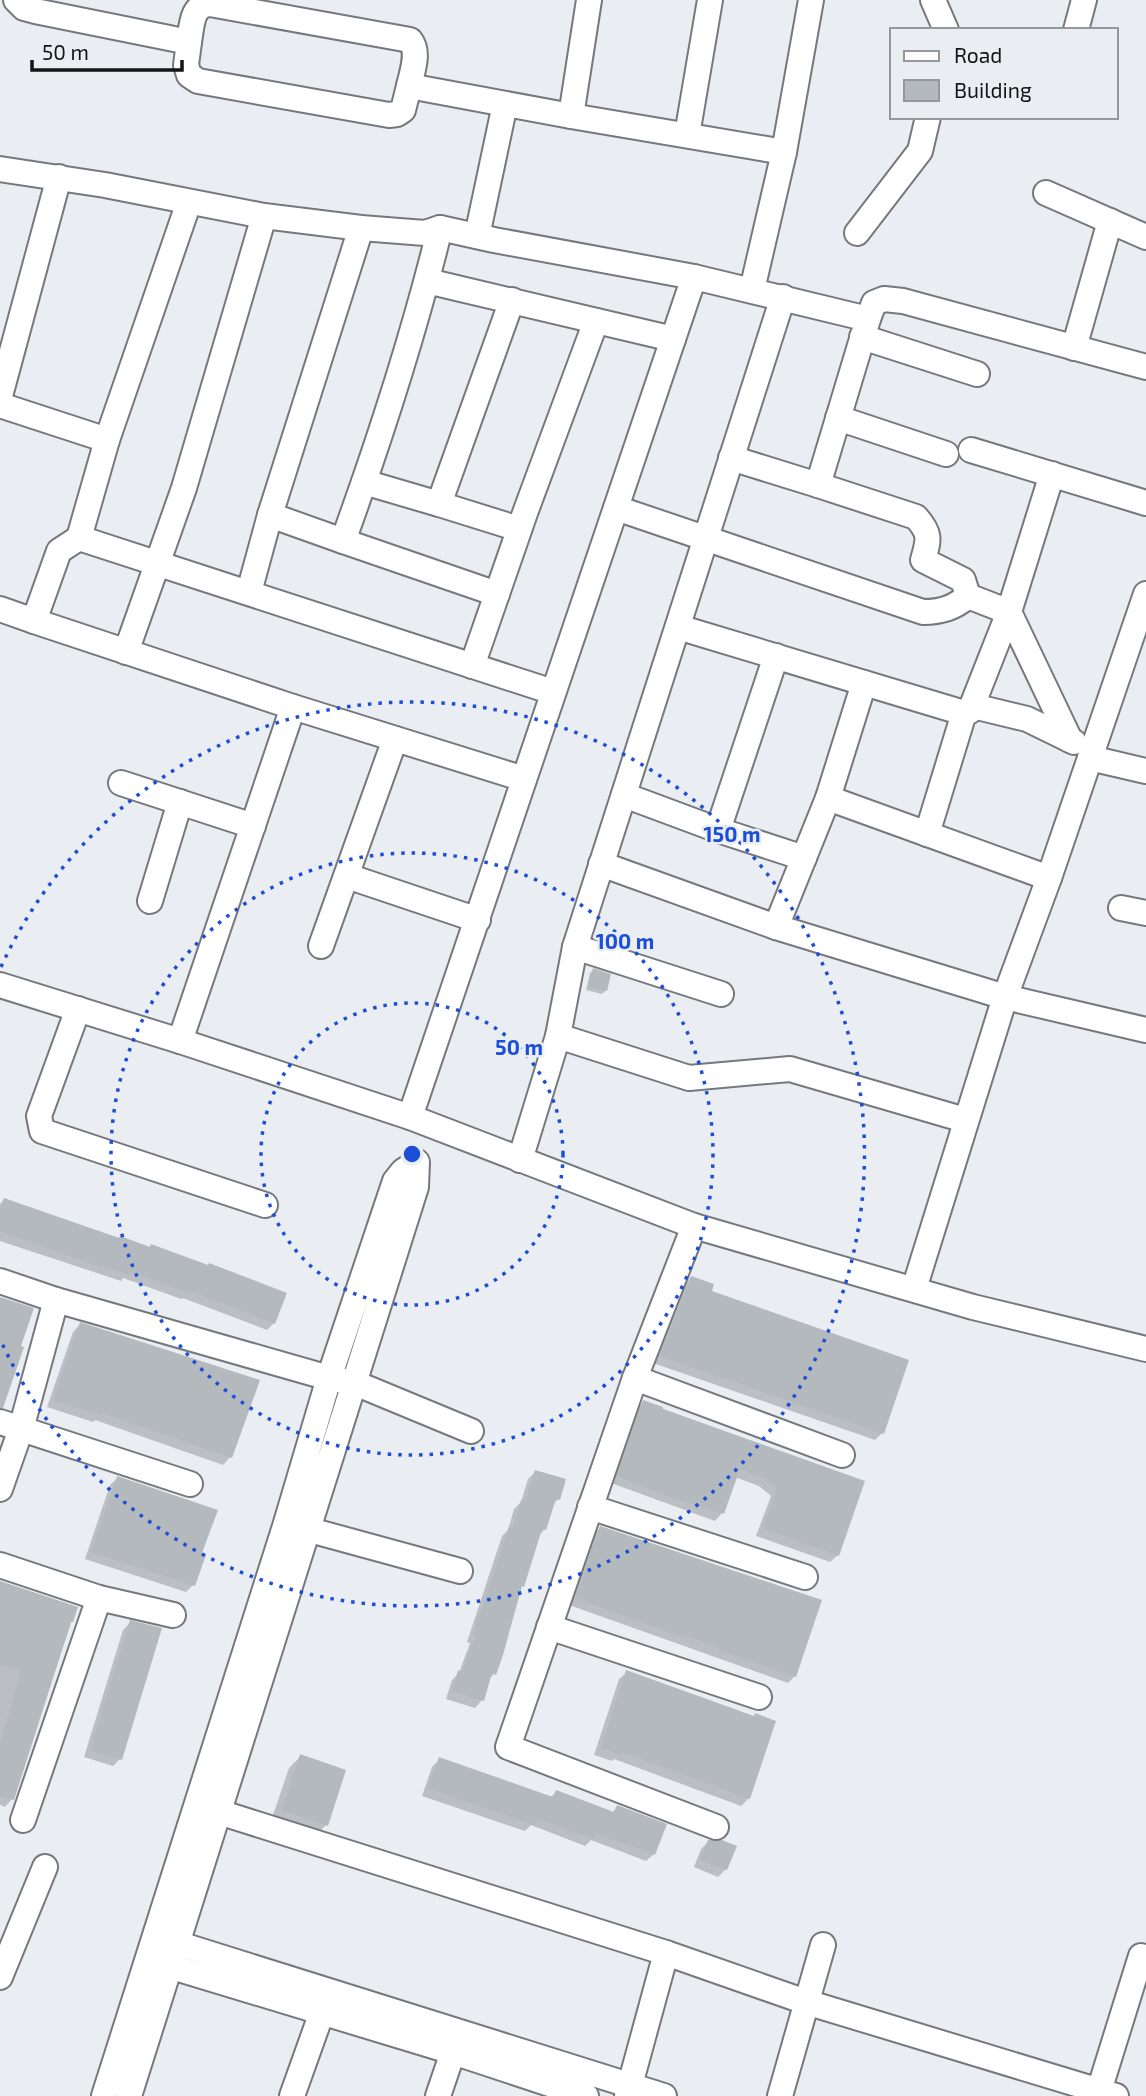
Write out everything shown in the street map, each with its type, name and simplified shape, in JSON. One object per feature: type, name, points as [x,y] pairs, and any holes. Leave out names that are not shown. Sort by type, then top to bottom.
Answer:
[{"type":"street","points":[[16,0],[24,8],[35,11],[189,42]]},
{"type":"street","points":[[570,116],[589,0]]},
{"type":"street","points":[[687,135],[710,0]]},
{"type":"street","points":[[752,290],[784,152],[811,0]]},
{"type":"street","points":[[933,0],[945,28]]},
{"type":"street","points":[[1077,28],[1084,0]]},
{"type":"street","points":[[210,4],[410,40],[415,46],[415,54],[409,86],[403,110],[389,115],[198,81],[189,75],[186,65],[195,10],[201,5],[210,4]]},
{"type":"street","points":[[409,86],[784,152]]},
{"type":"street","points":[[477,236],[505,104]]},
{"type":"street","points":[[857,233],[920,151],[928,119]]},
{"type":"street","points":[[0,169],[59,177],[264,216],[425,233],[440,228],[694,277],[783,297],[978,374]]},
{"type":"street","points":[[0,396],[59,177]]},
{"type":"street","points":[[1046,193],[1110,221],[1145,231]]},
{"type":"street","points":[[34,621],[59,551],[79,538],[107,440],[189,202]]},
{"type":"street","points":[[126,652],[184,488],[264,216]]},
{"type":"street","points":[[1074,348],[1110,221]]},
{"type":"street","points":[[249,592],[270,515],[361,228]]},
{"type":"street","points":[[343,541],[427,281],[440,228]]},
{"type":"street","points":[[410,1117],[694,277]]},
{"type":"street","points":[[427,281],[673,339]]},
{"type":"street","points":[[520,1160],[558,1036],[575,947],[783,297]]},
{"type":"street","points":[[818,485],[865,328],[874,303],[884,299],[903,301],[1146,367]]},
{"type":"street","points":[[439,504],[512,300]]},
{"type":"street","points":[[472,666],[519,529],[596,321]]},
{"type":"street","points":[[0,405],[107,440]]},
{"type":"street","points":[[838,418],[946,454]]},
{"type":"street","points":[[971,450],[1146,503]]},
{"type":"street","points":[[731,458],[916,517],[926,529],[929,540],[923,560],[963,580],[968,596]]},
{"type":"street","points":[[927,834],[969,709],[1009,612],[1052,474]]},
{"type":"street","points":[[364,482],[519,529]]},
{"type":"street","points":[[616,508],[923,612],[937,612],[957,606],[968,596]]},
{"type":"street","points":[[270,515],[497,594]]},
{"type":"street","points":[[79,538],[553,692]]},
{"type":"street","points":[[914,1289],[1005,997],[1091,754],[1141,626],[1146,594]]},
{"type":"street","points":[[968,596],[1009,612],[1070,740]]},
{"type":"street","points":[[0,609],[293,707],[524,779]]},
{"type":"street","points":[[678,627],[864,683],[969,709],[1027,719],[1070,740],[1091,754],[1146,771]]},
{"type":"street","points":[[718,830],[776,656]]},
{"type":"street","points":[[776,927],[828,798],[864,683]]},
{"type":"street","points":[[180,1041],[293,707]]},
{"type":"street","points":[[321,946],[395,739]]},
{"type":"street","points":[[121,783],[253,825]]},
{"type":"street","points":[[624,795],[804,858]]},
{"type":"street","points":[[828,798],[1049,878]]},
{"type":"street","points":[[150,901],[180,802]]},
{"type":"street","points":[[601,864],[776,927],[1005,997],[1146,1030]]},
{"type":"street","points":[[347,876],[478,920]]},
{"type":"street","points":[[1121,908],[1146,913]]},
{"type":"street","points":[[575,947],[720,995]]},
{"type":"street","points":[[0,985],[410,1117],[694,1226],[973,1307],[1146,1349]]},
{"type":"street","points":[[78,1009],[39,1116],[43,1131],[265,1205]]},
{"type":"street","points":[[558,1036],[689,1078],[790,1069],[965,1120]]},
{"type":"street","points":[[129,2096],[207,1808],[297,1527],[355,1383],[416,1187],[416,1162],[433,1127]]},
{"type":"street","points":[[297,1527],[329,1378],[395,1181],[416,1162]]},
{"type":"street","points":[[694,1226],[635,1378],[508,1747],[716,1827]]},
{"type":"street","points":[[0,1281],[56,1300],[329,1378],[355,1383],[471,1431]]},
{"type":"street","points":[[0,1489],[10,1425],[56,1300]]},
{"type":"street","points":[[635,1378],[842,1455]]},
{"type":"street","points":[[10,1425],[190,1484]]},
{"type":"street","points":[[590,1507],[805,1577]]},
{"type":"street","points":[[297,1527],[460,1571]]},
{"type":"street","points":[[0,1565],[99,1598],[173,1615]]},
{"type":"street","points":[[23,1820],[99,1598]]},
{"type":"street","points":[[549,1627],[759,1697]]},
{"type":"street","points":[[207,1808],[666,1953],[806,2003],[1107,2094],[1141,1956]]},
{"type":"street","points":[[1,1970],[45,1867]]},
{"type":"street","points":[[780,2096],[823,1945]]},
{"type":"street","points":[[629,2091],[666,1953]]},
{"type":"street","points":[[167,1954],[325,2003],[453,2052],[586,2096]]},
{"type":"street","points":[[104,2096],[167,1954]]},
{"type":"street","points":[[325,2003],[475,2037],[629,2091],[664,2096]]},
{"type":"street","points":[[292,2096],[325,2003]]},
{"type":"street","points":[[438,2096],[453,2052],[475,2037]]},
{"type":"building","points":[[593,968],[611,974],[607,991],[588,987]]},
{"type":"building","points":[[4,1198],[119,1238],[120,1236],[150,1247],[151,1244],[208,1265],[209,1263],[287,1293],[275,1324],[191,1291],[190,1293],[131,1272],[129,1275],[102,1265],[101,1267],[0,1231],[0,1209]]},
{"type":"building","points":[[691,1276],[714,1284],[712,1291],[909,1360],[884,1434],[660,1356]]},
{"type":"building","points":[[0,1297],[34,1308],[3,1408],[0,1408]]},
{"type":"building","points":[[80,1322],[260,1380],[232,1458],[103,1413],[102,1415],[53,1400]]},
{"type":"building","points":[[643,1400],[865,1481],[839,1556],[763,1528],[777,1488],[767,1479],[740,1469],[724,1514],[667,1496],[617,1476]]},
{"type":"building","points":[[535,1470],[566,1479],[546,1530],[542,1529],[524,1587],[522,1586],[503,1655],[496,1675],[492,1673],[484,1701],[452,1691],[458,1670],[462,1672],[476,1635],[473,1635],[509,1527],[513,1528],[521,1500],[525,1501]]},
{"type":"building","points":[[117,1476],[218,1510],[202,1553],[206,1555],[195,1586],[91,1552]]},
{"type":"building","points":[[600,1526],[822,1600],[796,1677],[575,1598]]},
{"type":"building","points":[[0,1581],[78,1607],[14,1800],[0,1796],[0,1745],[21,1670],[0,1664]]},
{"type":"building","points":[[130,1620],[162,1628],[122,1760],[90,1750]]},
{"type":"building","points":[[626,1670],[754,1716],[755,1713],[776,1721],[750,1799],[622,1752],[621,1755],[601,1748]]},
{"type":"building","points":[[300,1754],[346,1770],[328,1826],[282,1810]]},
{"type":"building","points":[[439,1757],[553,1797],[556,1790],[614,1812],[617,1805],[667,1824],[655,1855],[596,1833],[594,1839],[536,1818],[534,1825],[428,1788]]},
{"type":"building","points":[[708,1840],[722,1840],[737,1846],[727,1870],[700,1860]]}]
